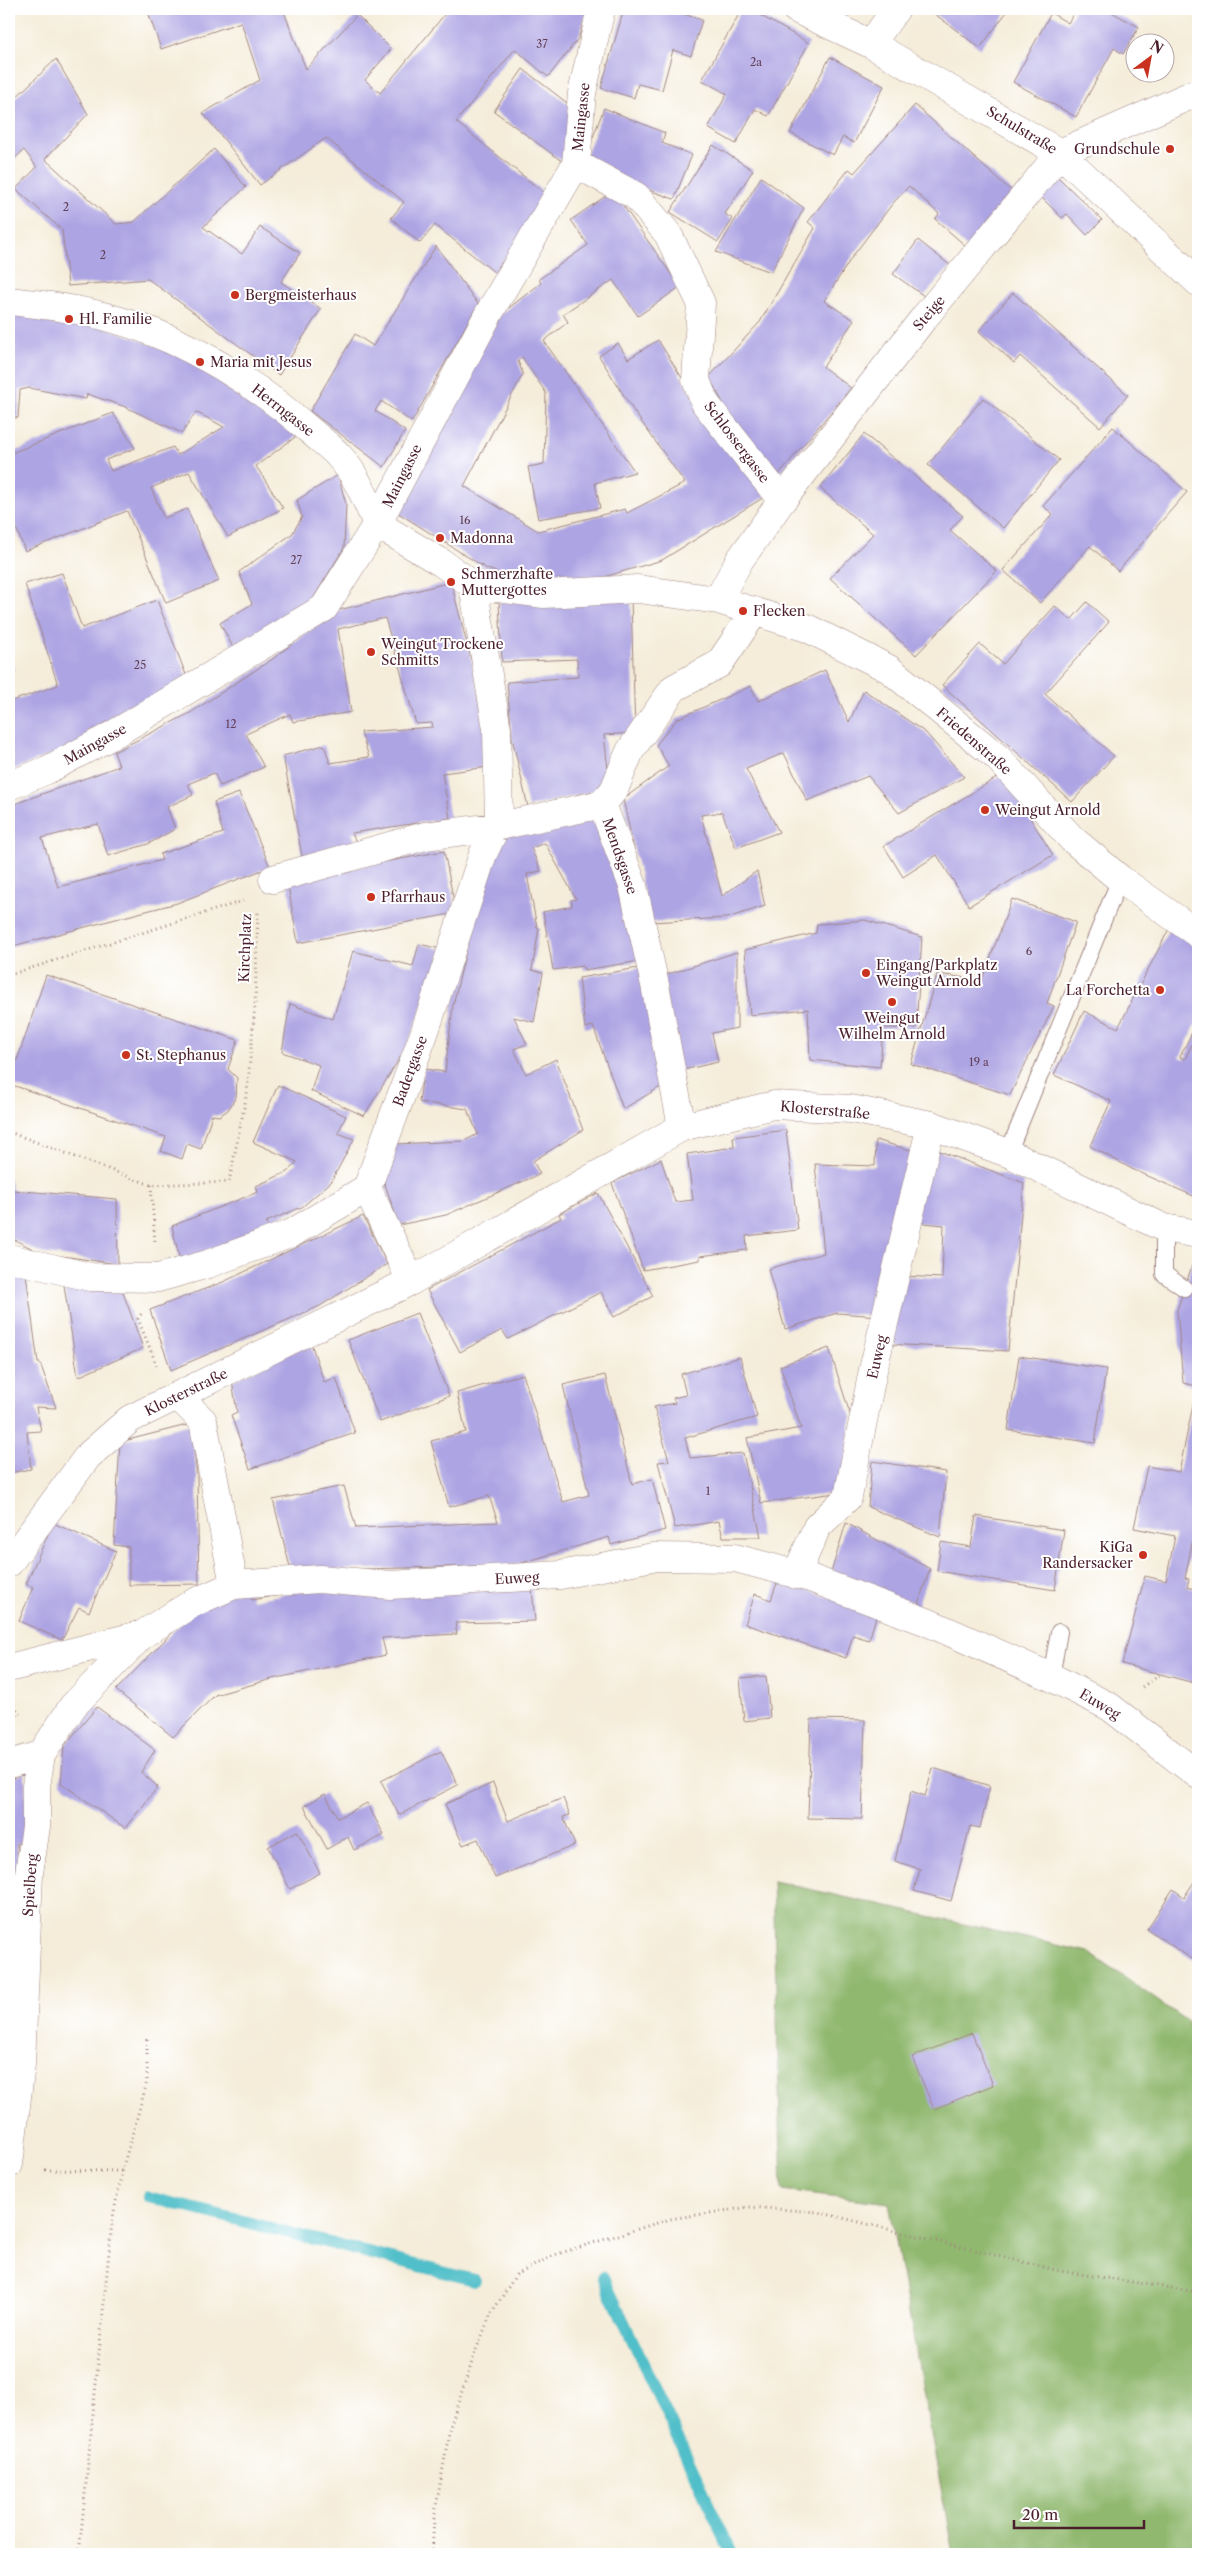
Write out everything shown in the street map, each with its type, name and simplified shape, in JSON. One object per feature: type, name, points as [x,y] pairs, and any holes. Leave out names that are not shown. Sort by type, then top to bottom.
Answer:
[{"type":"street","name":"Maingasse","points":[[9,786],[47,770],[110,737],[324,608],[377,524],[489,313],[576,164],[582,93],[602,9]]},
{"type":"street","name":"Schulstraße","points":[[796,9],[871,44],[1060,153],[1198,282]]},
{"type":"street","points":[[871,44],[896,9]]},
{"type":"street","name":"Steige","points":[[718,600],[738,560],[780,503],[910,335],[1060,153],[1198,92]]},
{"type":"street","name":"Schlossergasse","points":[[576,164],[636,196],[668,234],[701,303],[696,380],[705,403],[777,494],[780,503]]},
{"type":"street","name":"Herrngasse","points":[[9,301],[64,308],[118,320],[183,346],[235,375],[284,407],[339,455],[360,484],[377,524]]},
{"type":"street","points":[[377,524],[442,563],[473,585],[544,594],[638,590],[718,600]]},
{"type":"street","name":"Badergasse","points":[[367,1188],[425,1032],[483,854],[499,821],[497,729],[473,585]]},
{"type":"street","name":"Friedenstraße","points":[[718,600],[808,628],[888,669],[998,757],[1072,839],[1120,879],[1198,934]]},
{"type":"street","name":"Mendsgasse","points":[[682,1126],[655,985],[633,886],[602,804],[614,790],[630,751],[674,688],[719,664],[755,611]]},
{"type":"street","points":[[273,879],[424,836],[495,827],[602,804]]},
{"type":"street","name":"Klosterstraße","points":[[9,1562],[88,1456],[130,1419],[411,1281],[682,1126],[774,1105],[851,1109],[930,1125],[1008,1153],[1164,1228],[1198,1234]]},
{"type":"street","name":"Euweg","points":[[796,1575],[817,1527],[848,1497],[873,1370],[930,1125]]},
{"type":"street","points":[[9,1258],[90,1277],[158,1278],[208,1264],[292,1233],[367,1188],[411,1281]]},
{"type":"street","points":[[9,1668],[143,1634],[194,1603],[234,1585],[203,1421],[174,1398]]},
{"type":"street","name":"Euweg","points":[[234,1585],[319,1579],[390,1585],[560,1575],[653,1557],[735,1558],[810,1578],[927,1622],[1050,1677],[1110,1707],[1198,1775]]},
{"type":"street","name":"Spielberg","points":[[9,2164],[21,2064],[29,1873],[36,1827],[36,1786],[41,1755],[73,1706],[143,1634]]},
{"type":"street","points":[[9,1764],[41,1755]]},
{"type":"lane","points":[[1008,1153],[1120,879]]},
{"type":"lane","points":[[1164,1228],[1164,1274],[1184,1288]]},
{"type":"lane","points":[[1050,1677],[1059,1632]]},
{"type":"path","name":"Kirchplatz","points":[[9,975],[249,899]]},
{"type":"path","name":"Kirchplatz","points":[[9,1132],[150,1185],[228,1182],[247,1093],[255,1005],[258,906]]},
{"type":"path","points":[[9,991],[9,1032]]},
{"type":"path","points":[[150,1185],[158,1278],[138,1319],[174,1398]]},
{"type":"path","points":[[79,2554],[112,2222],[122,2171],[147,2082],[147,2035]]},
{"type":"path","points":[[37,2170],[122,2171]]},
{"type":"path","points":[[432,2554],[434,2519],[450,2427],[476,2350],[491,2314],[516,2275],[554,2255],[670,2219],[749,2207],[818,2212],[1060,2271],[1198,2292]]},
{"type":"green space","points":[[773,1881],[1088,1952],[1188,2022],[1198,2067],[1198,2554],[953,2554],[889,2203],[782,2190]]},
{"type":"building","points":[[147,9],[283,9],[306,69],[357,15],[391,49],[365,80],[380,93],[449,9],[588,9],[578,39],[548,77],[515,49],[456,122],[553,200],[494,272],[435,225],[420,243],[391,218],[404,202],[326,138],[260,185],[203,113],[260,80],[241,22],[161,49]]},
{"type":"building","points":[[624,9],[685,9],[684,14],[702,20],[691,56],[673,50],[662,90],[638,84],[634,98],[601,88]]},
{"type":"building","points":[[742,9],[749,9],[809,43],[768,116],[755,109],[736,144],[708,128],[727,94],[702,80]]},
{"type":"building","points":[[928,9],[1009,9],[980,48]]},
{"type":"building","points":[[1076,9],[1106,9],[1139,27],[1136,32],[1124,32],[1124,52],[1123,54],[1114,48],[1076,117],[1013,82],[1051,13],[1068,23]]},
{"type":"building","points":[[830,57],[884,86],[854,143],[843,137],[833,155],[790,133]]},
{"type":"building","points":[[56,59],[88,114],[45,159],[116,224],[134,222],[214,149],[246,187],[203,227],[242,254],[260,227],[300,253],[281,282],[321,309],[279,375],[148,279],[68,286],[62,230],[16,189],[37,167],[24,150],[9,164],[9,104]]},
{"type":"building","points":[[523,69],[575,109],[567,165],[494,111]]},
{"type":"building","points":[[915,105],[1015,194],[968,248],[935,219],[939,214],[909,186],[893,203],[852,257],[824,301],[854,320],[823,367],[851,388],[779,474],[736,427],[709,377],[760,322],[815,228],[808,222],[849,169],[854,173]]},
{"type":"building","points":[[604,108],[665,133],[662,143],[692,155],[674,199],[582,166]]},
{"type":"building","points":[[713,145],[753,170],[725,214],[733,219],[718,242],[670,212]]},
{"type":"building","points":[[761,177],[804,208],[771,272],[716,252]]},
{"type":"building","points":[[1058,177],[1102,220],[1087,235],[1067,214],[1062,218],[1039,195]]},
{"type":"building","points":[[613,191],[680,287],[638,316],[613,280],[563,314],[568,322],[544,341],[635,472],[595,483],[600,508],[538,519],[528,467],[544,464],[546,393],[522,357],[518,361],[523,374],[464,486],[538,531],[625,509],[627,513],[685,483],[633,410],[599,356],[618,343],[628,359],[658,340],[711,424],[766,496],[662,560],[604,577],[537,585],[487,569],[392,509],[497,317],[541,283],[539,279],[588,245],[571,220]]},
{"type":"building","points":[[918,240],[951,266],[924,296],[893,274]]},
{"type":"building","points":[[436,246],[478,304],[412,422],[381,401],[375,411],[405,431],[384,467],[310,411],[355,334],[373,346]]},
{"type":"building","points":[[1013,293],[1128,395],[1100,427],[1020,356],[1014,363],[979,331]]},
{"type":"building","points":[[9,313],[102,326],[200,362],[302,432],[256,466],[283,508],[228,537],[189,472],[151,488],[164,518],[187,509],[219,581],[166,603],[127,511],[25,551],[9,510],[9,454],[113,413],[135,448],[106,460],[111,471],[173,447],[178,455],[224,427],[196,412],[182,433],[123,406],[87,394],[86,399],[29,388],[20,390],[18,418],[9,417]]},
{"type":"building","points":[[983,398],[1059,460],[1003,528],[928,465]]},
{"type":"building","points":[[1113,427],[1187,492],[1118,571],[1090,546],[1040,603],[1003,570],[1053,514],[1043,506]]},
{"type":"building","points":[[864,434],[963,516],[950,530],[997,571],[916,655],[830,578],[873,534],[820,488]]},
{"type":"building","points":[[338,475],[346,504],[344,548],[311,602],[235,651],[220,623],[252,604],[239,572],[292,534],[302,517],[297,500]]},
{"type":"building","points":[[62,573],[82,628],[157,600],[188,680],[79,744],[9,771],[9,702],[58,685],[25,584]]},
{"type":"building","points":[[451,582],[487,721],[489,767],[442,773],[450,818],[352,833],[357,845],[302,856],[283,756],[324,745],[330,763],[369,757],[361,732],[433,727],[432,723],[416,724],[385,618],[338,629],[351,712],[293,722],[290,714],[246,734],[264,767],[220,786],[214,773],[188,784],[193,795],[167,807],[175,829],[148,844],[108,856],[98,824],[42,838],[58,887],[162,860],[160,854],[223,833],[214,802],[239,793],[270,867],[177,903],[9,947],[9,806],[119,766],[114,752],[190,713],[271,660],[335,611]]},
{"type":"building","points":[[631,598],[635,733],[604,735],[610,787],[528,807],[512,738],[507,682],[578,677],[577,659],[502,662],[499,602]]},
{"type":"building","points":[[1087,602],[1109,622],[1045,694],[1114,756],[1072,802],[942,685],[980,644],[1003,664],[1055,606],[1071,620]]},
{"type":"building","points":[[9,655],[14,670],[9,672]]},
{"type":"building","points":[[825,670],[849,722],[864,690],[926,733],[964,777],[899,813],[868,776],[807,801],[784,753],[746,769],[779,832],[736,848],[722,812],[701,815],[722,896],[757,871],[765,906],[727,918],[650,922],[623,799],[669,766],[656,745],[677,719],[751,686],[758,701]]},
{"type":"building","name":"Weingut Arnold","points":[[1003,774],[1053,855],[969,906],[937,855],[903,877],[884,846]]},
{"type":"building","points":[[592,814],[625,879],[640,961],[584,970],[583,966],[553,970],[543,912],[572,906],[571,900],[576,899],[545,843],[531,848],[541,871],[527,874],[537,927],[539,928],[532,970],[543,973],[534,1022],[514,1017],[527,1044],[514,1049],[526,1074],[556,1059],[583,1130],[533,1161],[540,1174],[446,1215],[399,1225],[382,1176],[395,1144],[464,1141],[478,1134],[467,1109],[419,1102],[424,1069],[445,1072],[453,1005],[491,847],[522,826]]},
{"type":"building","name":"Pfarrhaus","points":[[444,851],[456,913],[298,943],[287,880]]},
{"type":"building","points":[[1012,899],[1076,922],[1047,1003],[1054,1006],[1010,1095],[911,1064],[937,974],[982,980]]},
{"type":"building","name":"Eingang/Parkplatz Weingut Arnold","points":[[865,920],[922,937],[916,1028],[883,1028],[880,1067],[810,1060],[808,1009],[750,1015],[745,950],[816,933],[817,924]]},
{"type":"building","points":[[1172,923],[1198,942],[1198,1020],[1180,1057],[1185,1059],[1198,1032],[1198,1198],[1132,1169],[1090,1146],[1111,1101],[1054,1075],[1084,1011],[1118,1028]]},
{"type":"building","points":[[419,944],[445,950],[407,1046],[364,1116],[311,1091],[319,1065],[282,1052],[290,1004],[333,1019],[353,951],[413,966]]},
{"type":"building","points":[[737,952],[737,1028],[712,1033],[718,1062],[679,1071],[662,976]]},
{"type":"building","points":[[644,967],[669,1082],[623,1109],[593,1026],[585,1028],[579,978]]},
{"type":"building","name":"St. Stephanus","points":[[46,975],[238,1040],[228,1069],[237,1078],[236,1097],[228,1110],[219,1116],[212,1115],[201,1149],[187,1144],[182,1159],[161,1151],[166,1137],[9,1084]]},
{"type":"building","points":[[278,1085],[346,1116],[338,1133],[354,1139],[331,1182],[302,1207],[266,1222],[268,1228],[180,1261],[172,1226],[258,1192],[256,1186],[287,1172],[297,1162],[253,1142]]},
{"type":"building","points":[[786,1130],[798,1230],[746,1236],[747,1250],[700,1256],[700,1260],[643,1270],[612,1183],[661,1159],[675,1202],[693,1200],[687,1154],[734,1147],[733,1137]]},
{"type":"building","points":[[876,1140],[920,1153],[880,1316],[837,1313],[785,1329],[768,1269],[824,1253],[815,1164],[875,1166]]},
{"type":"building","points":[[934,1149],[1024,1183],[1008,1351],[888,1344],[903,1276],[942,1278],[944,1225],[914,1222]]},
{"type":"building","points":[[9,1178],[12,1190],[117,1199],[118,1264],[41,1253],[9,1237]]},
{"type":"building","points":[[598,1193],[653,1296],[614,1317],[601,1292],[508,1339],[502,1330],[460,1352],[427,1290],[561,1218],[559,1214]]},
{"type":"building","points":[[363,1216],[387,1264],[320,1306],[171,1370],[150,1310],[223,1282]]},
{"type":"building","points":[[1198,1248],[1198,1514],[1185,1578],[1189,1579],[1187,1587],[1198,1590],[1198,1684],[1122,1664],[1145,1576],[1166,1581],[1175,1536],[1134,1528],[1147,1466],[1179,1472],[1197,1386],[1183,1383],[1177,1310]]},
{"type":"building","points":[[9,1272],[26,1274],[38,1363],[40,1363],[56,1408],[36,1407],[41,1431],[27,1432],[31,1469],[9,1473]]},
{"type":"building","points":[[120,1284],[143,1348],[78,1377],[64,1285]]},
{"type":"building","points":[[417,1313],[449,1396],[380,1422],[348,1340]]},
{"type":"building","points":[[311,1343],[324,1382],[336,1378],[355,1433],[250,1469],[231,1415],[237,1412],[232,1381]]},
{"type":"building","points":[[829,1348],[851,1417],[843,1492],[761,1503],[747,1438],[801,1428],[780,1366]]},
{"type":"building","points":[[1019,1356],[1106,1369],[1095,1443],[1008,1430]]},
{"type":"building","points":[[740,1357],[757,1417],[685,1438],[690,1458],[743,1453],[761,1537],[723,1537],[719,1521],[675,1528],[658,1462],[669,1461],[654,1407],[675,1403],[673,1398],[686,1395],[681,1374]]},
{"type":"building","points":[[523,1374],[563,1502],[589,1495],[563,1385],[605,1375],[632,1484],[652,1479],[665,1530],[611,1545],[609,1537],[515,1565],[291,1571],[273,1500],[344,1486],[356,1528],[498,1522],[489,1496],[449,1507],[431,1441],[466,1432],[457,1393]]},
{"type":"building","points":[[191,1424],[197,1476],[199,1584],[129,1585],[129,1547],[114,1545],[120,1442]]},
{"type":"building","points":[[872,1461],[946,1472],[940,1537],[868,1507]]},
{"type":"building","points":[[976,1516],[1064,1530],[1055,1590],[937,1571],[941,1542],[971,1547]]},
{"type":"building","points":[[53,1523],[116,1551],[89,1612],[79,1607],[62,1640],[19,1621],[33,1587],[26,1584]]},
{"type":"building","points":[[846,1523],[930,1569],[916,1610],[830,1576]]},
{"type":"building","points":[[778,1580],[877,1614],[869,1640],[853,1635],[846,1658],[745,1624],[755,1594],[771,1600]]},
{"type":"building","points":[[249,1588],[252,1600],[319,1588],[532,1589],[535,1621],[455,1623],[457,1634],[382,1638],[386,1655],[272,1679],[215,1695],[173,1737],[116,1690],[202,1602]]},
{"type":"building","points":[[766,1676],[770,1718],[744,1721],[740,1678]]},
{"type":"building","points":[[97,1707],[155,1750],[141,1772],[158,1787],[125,1828],[61,1783],[64,1746]]},
{"type":"building","points":[[811,1719],[865,1720],[862,1819],[808,1818]]},
{"type":"building","points":[[441,1751],[458,1785],[399,1815],[381,1781]]},
{"type":"building","points":[[933,1768],[990,1786],[980,1828],[970,1826],[951,1901],[914,1891],[920,1869],[895,1861],[911,1791],[925,1796]]},
{"type":"building","points":[[25,1772],[27,1844],[17,1843],[19,1899],[9,1899],[9,1781]]},
{"type":"building","points":[[493,1783],[508,1821],[563,1798],[570,1815],[563,1817],[575,1845],[495,1878],[478,1839],[463,1845],[445,1804]]},
{"type":"building","points":[[325,1794],[338,1818],[367,1803],[384,1835],[354,1850],[348,1837],[327,1849],[304,1806]]},
{"type":"building","points":[[297,1831],[320,1873],[290,1889],[268,1847]]},
{"type":"building","points":[[1198,1876],[1198,1963],[1147,1929],[1173,1889],[1184,1897]]},
{"type":"building","points":[[972,2033],[993,2085],[934,2109],[912,2057]]},
{"type":"waterway","points":[[148,2197],[474,2280]]},
{"type":"waterway","points":[[603,2277],[732,2554]]},
{"type":"place","name":"Grundschule","points":[[1170,149]]},
{"type":"place","name":"Bergmeisterhaus","points":[[235,295]]},
{"type":"place","name":"Hl. Familie","points":[[69,319]]},
{"type":"place","name":"Maria mit Jesus","points":[[200,362]]},
{"type":"place","name":"Madonna","points":[[440,538]]},
{"type":"place","name":"Schmerzhafte Muttergottes","points":[[451,582]]},
{"type":"place","name":"Flecken","points":[[743,611]]},
{"type":"place","name":"Weingut Trockene Schmitts","points":[[371,652]]},
{"type":"place","name":"Weingut Arnold","points":[[985,810]]},
{"type":"place","name":"Pfarrhaus","points":[[371,897]]},
{"type":"place","name":"Eingang/Parkplatz Weingut Arnold","points":[[866,973]]},
{"type":"place","name":"La Forchetta","points":[[1160,990]]},
{"type":"place","name":"Weingut Wilhelm Arnold","points":[[892,1002]]},
{"type":"place","name":"St. Stephanus","points":[[126,1055]]},
{"type":"place","name":"KiGa Randersacker","points":[[1143,1555]]}]
